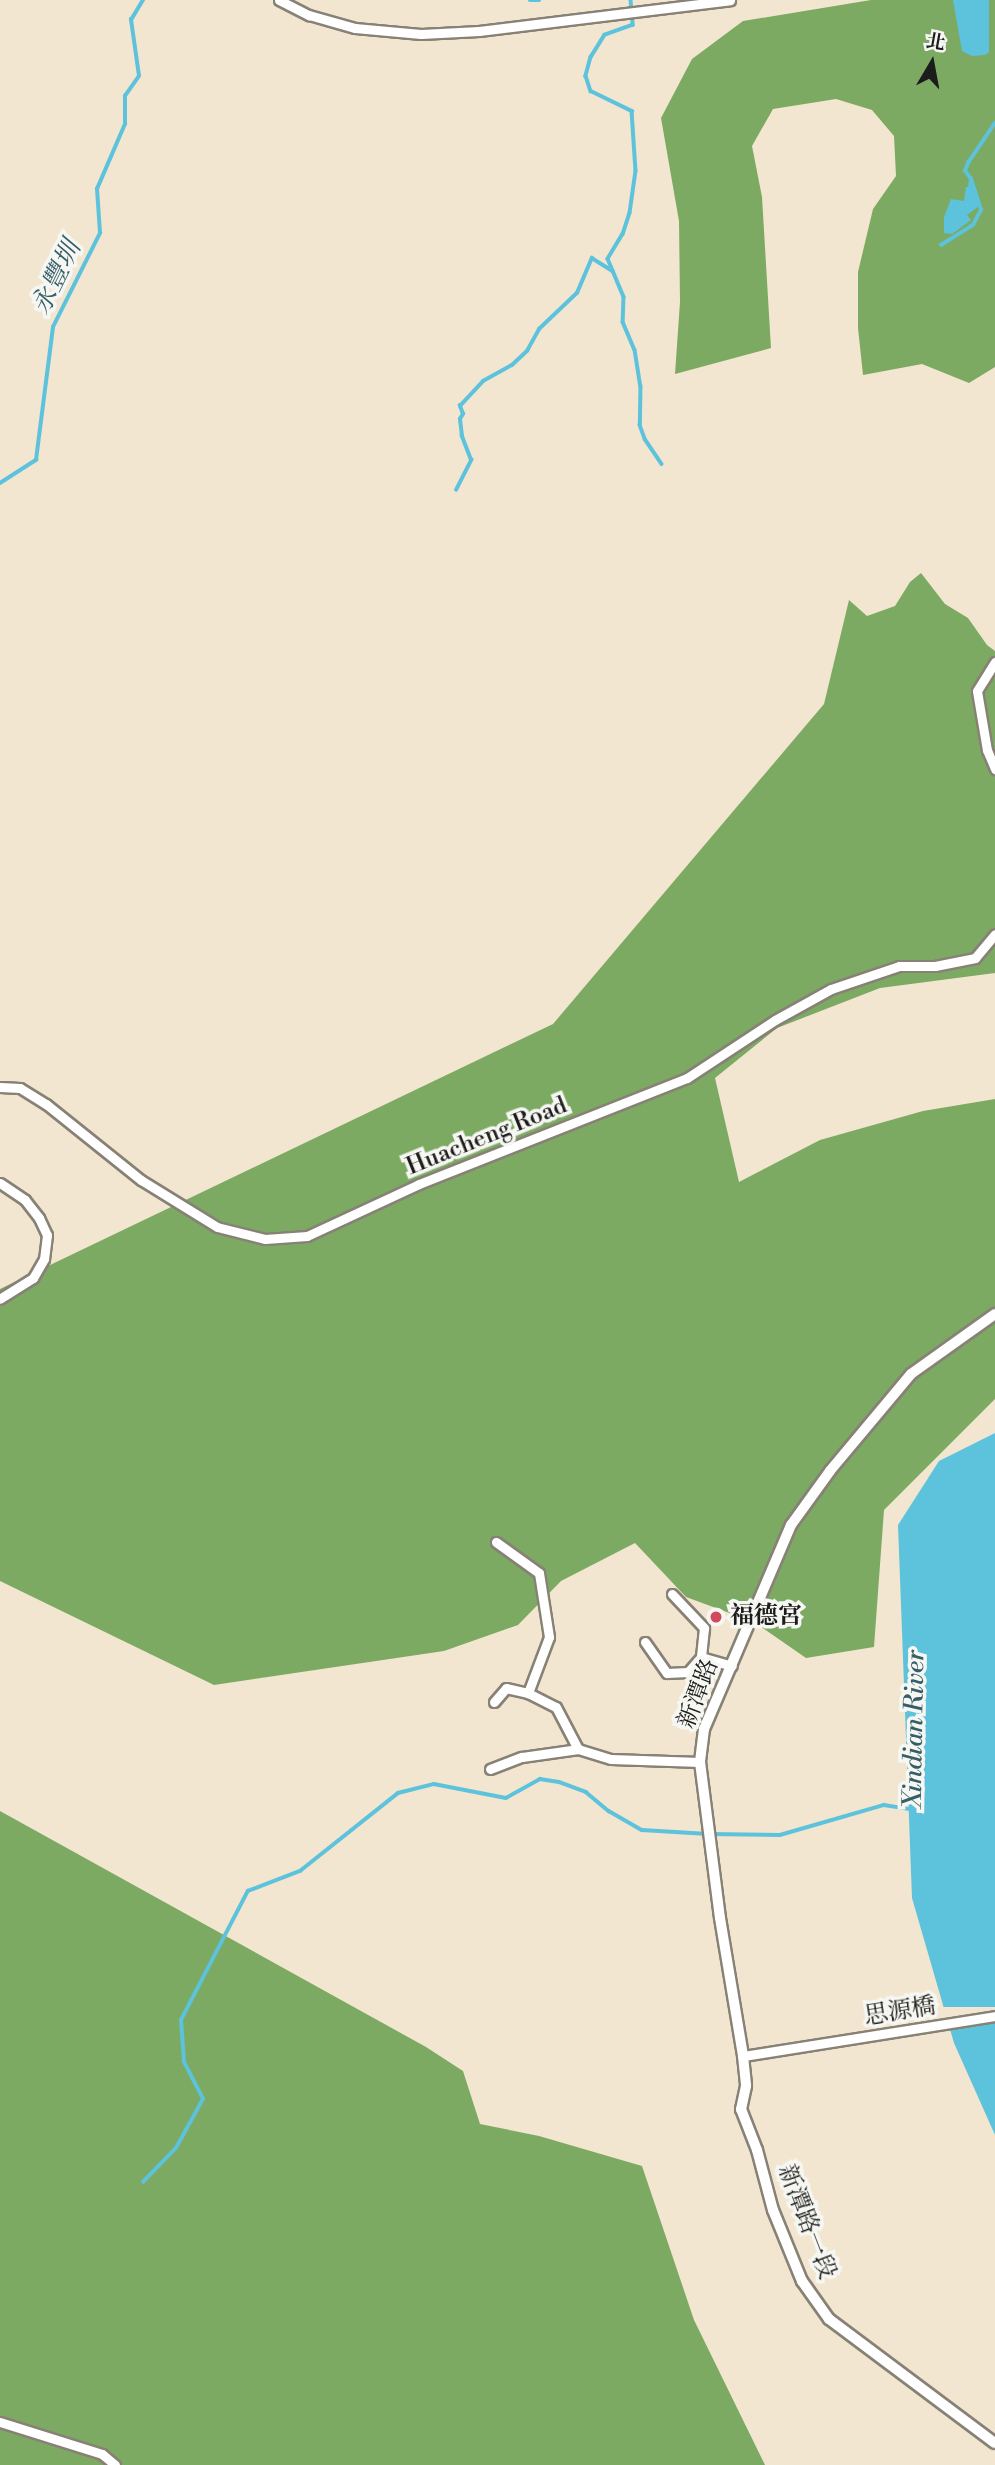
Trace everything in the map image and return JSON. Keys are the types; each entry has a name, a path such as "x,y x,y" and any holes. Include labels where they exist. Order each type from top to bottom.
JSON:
{"street":[{"path":"279,0 309,15 355,28 421,34 479,31 730,0"},
{"path":"995,662 977,691 987,750 995,769"},
{"name":"Huacheng Road","path":"0,1087 20,1088 46,1104 141,1180 217,1227 265,1239 307,1236 419,1184 687,1078 775,1020 831,989 899,967 935,966 975,958 995,934"},
{"path":"0,1182 25,1200 39,1218 47,1235 44,1259 33,1278 0,1299"},
{"name":"新潭路","path":"743,2056 707,1826 700,1762 704,1730 791,1525 830,1471 911,1374 995,1314"},
{"path":"496,1542 539,1573 549,1637 528,1693"},
{"path":"645,1642 667,1673 688,1672 701,1657 704,1628 672,1594"},
{"path":"701,1657 732,1666"},
{"path":"494,1702 506,1688 528,1693 556,1707 578,1749"},
{"path":"490,1769 522,1757 578,1749 611,1759 700,1762"},
{"name":"思源橋","path":"743,2056 995,2016"},
{"name":"新潭路一段","path":"743,2056 746,2086 741,2109 757,2150 773,2210 811,2296 829,2319 995,2443"},
{"path":"0,2421 102,2454 115,2465"}],"green space":[{"path":"871,0 995,0 995,367 969,383 922,364 863,375 858,328 858,272 873,209 896,176 894,136 872,110 836,99 773,109 752,146 762,197 771,348 675,374 680,302 679,221 661,118 692,59 743,21"},
{"path":"921,573 945,604 968,618 987,645 995,651 995,973 880,988 777,1028 715,1078 739,1182 820,1140 923,1111 995,1099 995,1399 884,1510 874,1647 806,1658 754,1622 686,1597 635,1543 561,1581 518,1625 444,1651 214,1685 0,1581 0,1289 553,1024 824,704 849,600 867,616 895,606 910,582"},
{"path":"0,1811 426,2047 463,2071 480,2124 539,2136 642,2166 694,2320 765,2465 0,2465"}],"water":[{"path":"953,0 989,0 989,52 985,55 972,56 962,51"},
{"path":"966,187 975,188 979,206 967,215 971,220 952,234 944,233 944,217 951,199 964,201"},
{"name":"Xindian River","path":"995,1433 995,2135 954,2043 912,1898 898,1525 939,1461"}],"pier":[{"path":"942,2007 995,2007 995,2021 942,2021"}],"waterway":[{"name":"永豐圳","path":"0,483 36,460 53,327 100,233 97,189 125,124 125,96 139,76 131,20 143,0"},
{"name":"永豐圳","path":"530,0 539,0"},
{"path":"631,0 633,25 605,35 591,57 586,76 591,91 632,111 636,171 630,213 623,234 608,259 624,297 623,322 635,350 641,386 640,425 645,439 662,464"},
{"path":"970,187 971,179 965,171 968,163 995,123"},
{"path":"941,245 973,225 981,210 971,179"},
{"path":"456,490 471,460 462,436 460,419 463,414 460,406 483,381 512,365 527,351 539,329 577,293 592,258 613,271"},
{"name":"Xindian River","path":"143,2182 176,2148 203,2099 184,2062 181,2020 248,1891 300,1871 398,1793 434,1784 506,1798 540,1779 559,1782 586,1792 609,1811 642,1830 708,1834 780,1835 884,1805 910,1809"}],"place":[{"name":"福德宮","path":"716,1617"}]}
